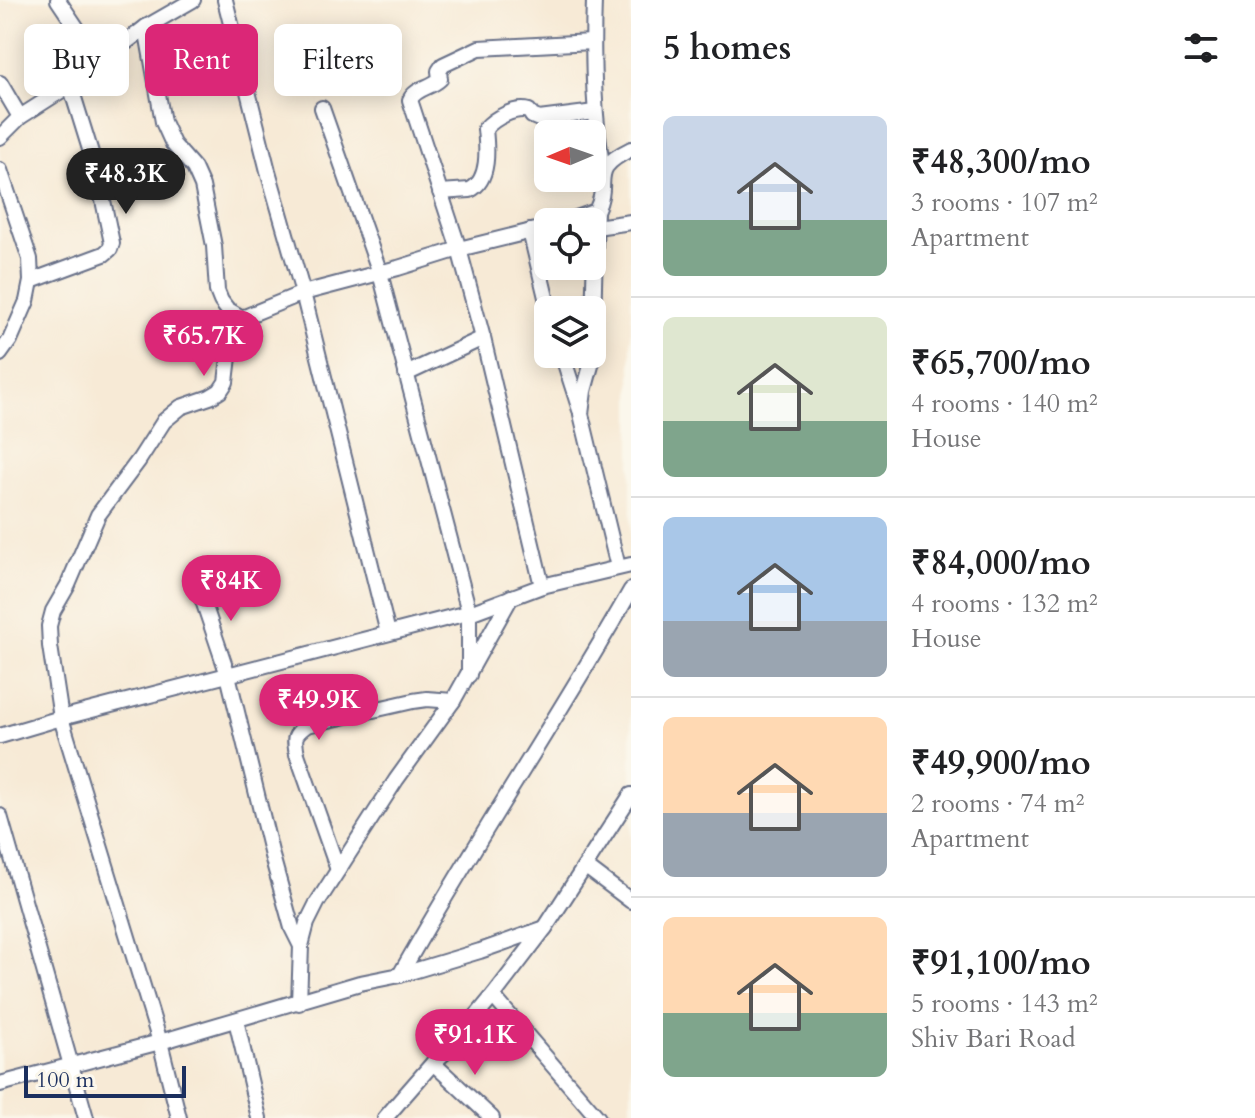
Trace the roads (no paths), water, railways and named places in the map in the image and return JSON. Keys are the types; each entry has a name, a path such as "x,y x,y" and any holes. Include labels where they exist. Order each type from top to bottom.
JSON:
{"street":[{"path":"58,0 74,24"},
{"path":"151,24 193,0"},
{"path":"225,0 268,171 303,293 388,633"},
{"path":"594,0 592,42 596,120"},
{"path":"542,586 459,249 410,105 412,95 440,79 439,71 443,65 479,48 592,42"},
{"path":"0,83 20,117"},
{"path":"0,137 20,117 53,96"},
{"path":"31,281 104,254 112,243 97,172 73,96"},
{"path":"158,96 163,122 173,144 194,168 202,186 214,246 217,291 227,309 242,318"},
{"path":"322,108 380,273 469,612 469,675"},
{"path":"440,192 475,189 479,184 487,159 485,129 491,123 519,109 525,109 539,119 595,112"},
{"path":"606,167 631,149"},
{"path":"0,170 30,259 31,281 27,301 10,340 0,354"},
{"path":"606,226 631,222"},
{"path":"179,1118 160,1042 61,718 50,646 49,626 53,611 68,585 98,515 164,421 181,407 220,391 226,382 232,332 242,318 303,293 534,230"},
{"path":"530,231 546,296"},
{"path":"581,414 592,362 594,280"},
{"path":"406,374 483,338"},
{"path":"0,736 469,612 542,586 625,566 566,368"},
{"path":"197,583 228,675 272,856 292,928 301,946"},
{"path":"400,975 444,895 631,590"},
{"path":"299,1003 301,946 317,903 396,780 453,701 511,597"},
{"path":"338,870 297,754 295,739 298,731 307,725 413,701 453,701"},
{"path":"394,1115 545,928 631,795"},
{"path":"0,816 86,1118"},
{"path":"586,867 631,901"},
{"path":"0,1084 160,1042 360,983 400,975 545,928"},
{"path":"493,996 598,1118"},
{"path":"236,1020 259,1118"},
{"path":"433,1063 492,1118"}]}
